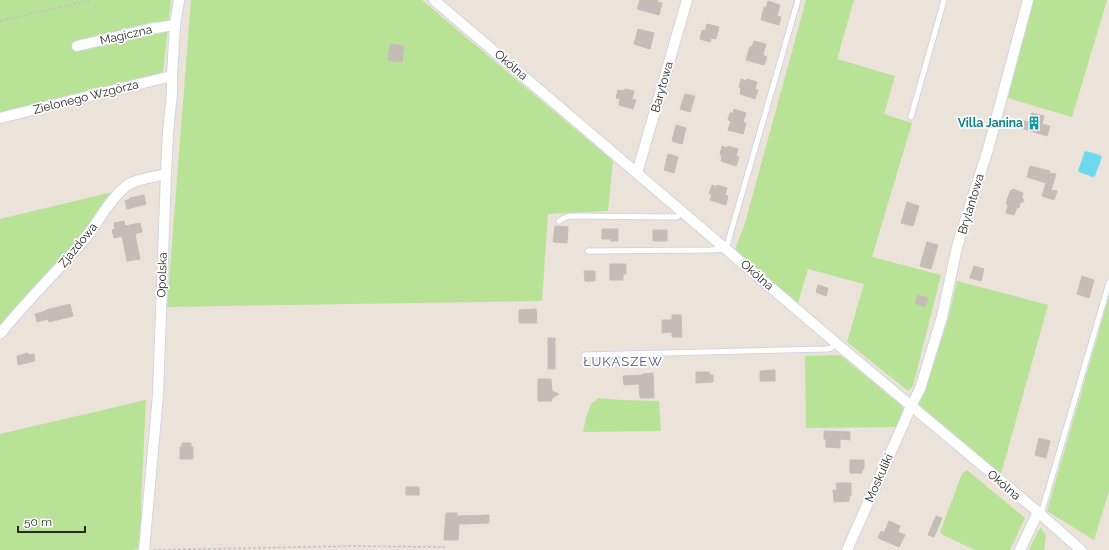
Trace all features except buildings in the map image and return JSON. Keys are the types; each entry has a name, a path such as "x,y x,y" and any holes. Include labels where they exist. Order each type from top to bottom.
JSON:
{"street":[{"name":"Opolska","path":"144,550 158,395 168,133 172,93 175,25 179,0"},
{"name":"Okólna","path":"434,0 1081,550"},
{"name":"Barytowa","path":"638,173 686,0"},
{"name":"Brylantowa","path":"911,406 920,389 942,317 957,248 988,149 1028,0"},
{"name":"Magiczna","path":"77,46 149,29 175,25"},
{"name":"Zielonego Wzgórza","path":"0,118 172,76"},
{"name":"Zjazdowa","path":"0,334 16,314 66,262 87,237 110,202 126,186 166,174"},
{"name":"Moskuliki","path":"847,550 911,406"},
{"path":"1020,550 1039,514"}],"lane":[{"path":"588,251 726,249 798,0"},
{"path":"911,117 944,0"},
{"path":"559,221 570,216 676,216 684,213"},
{"path":"1039,514 1109,283"},
{"path":"584,355 827,349 831,348 836,343"}],"path":[{"path":"0,21 91,0"},
{"path":"144,550 356,546 445,547"}],"green space":[{"path":"0,0 171,0 163,72 0,114"},
{"path":"191,0 422,0 613,161 608,211 548,214 542,301 167,307"},
{"path":"806,0 854,0 837,59 895,76 884,114 912,123 872,257 941,275 913,386 908,391 847,342 864,284 808,269 798,303 741,257 735,250 745,223"},
{"path":"1033,0 1107,0 1072,117 1007,97"},
{"path":"112,192 68,253 0,326 0,219"},
{"path":"957,281 1048,305 1001,474 918,405 949,316"},
{"path":"1109,297 1109,491 1094,540 1047,511"},
{"path":"840,355 903,407 904,412 897,427 806,428 805,356"},
{"path":"599,398 659,401 661,431 583,432 591,404"},
{"path":"146,400 141,503 141,548 133,550 0,550 0,434"},
{"path":"967,470 1025,518 1010,550 975,550 943,535 940,532 962,474"},
{"path":"1041,528 1046,536 1044,550 1029,550 1038,531"}],"water":[{"path":"1085,151 1100,155 1102,157 1095,176 1093,177 1078,171"}],"place":[{"name":"Villa Janina","path":"1034,123"}],"district":[{"name":"ŁUKASZEW","path":"623,361"}]}
